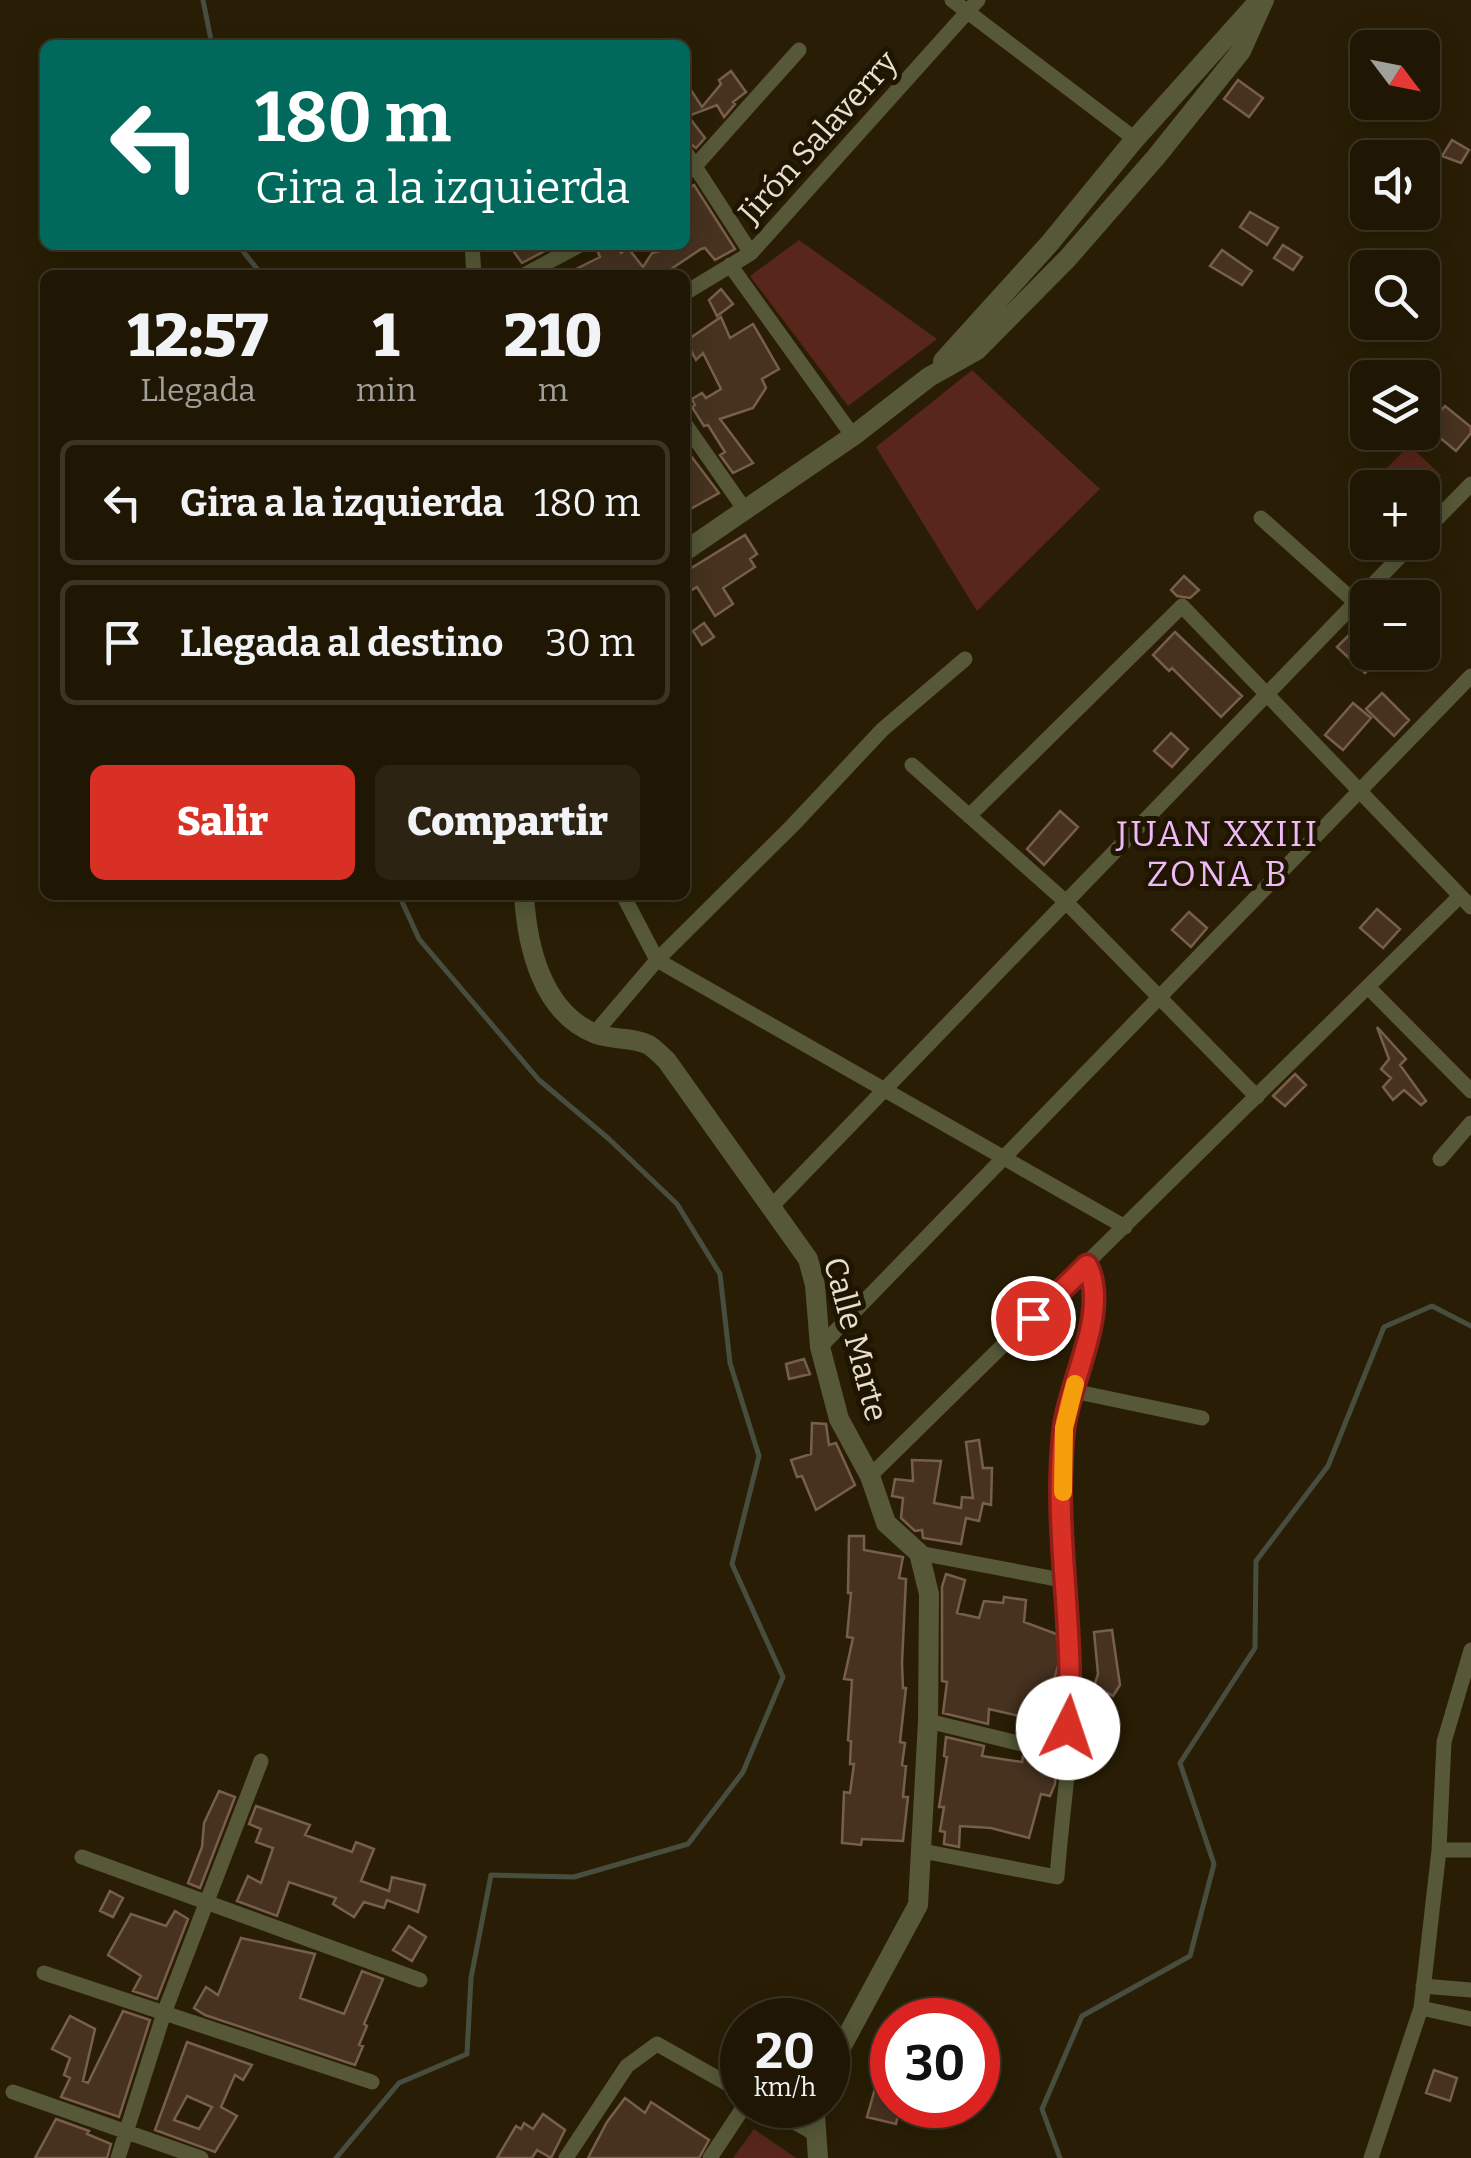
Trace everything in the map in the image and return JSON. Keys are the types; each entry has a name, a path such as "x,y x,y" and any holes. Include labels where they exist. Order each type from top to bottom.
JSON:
{"street":[{"path":"952,0 972,6 1135,139"},
{"path":"929,377 1049,244 1135,139 1262,0"},
{"path":"690,548 854,436 929,377 976,350 1080,245 1156,158 1242,52 1262,0"},
{"name":"Jirón Salaverry","path":"690,290 751,253 972,6"},
{"path":"751,253 691,170 799,50"},
{"path":"533,270 571,250"},
{"path":"730,265 854,436"},
{"path":"690,431 745,510"},
{"path":"1440,516 1471,484"},
{"path":"1262,518 1350,598"},
{"path":"1378,580 1397,560"},
{"path":"870,1476 1368,987 1466,902 1182,606 969,816"},
{"path":"771,1208 1350,609"},
{"path":"525,900 534,963 552,998 594,1034 657,960 793,826 882,730 965,659"},
{"path":"820,1347 1471,676"},
{"path":"912,765 1066,902 1257,1096"},
{"path":"627,900 657,960 1125,1227"},
{"path":"1368,987 1471,1091"},
{"name":"Calle Marte","path":"594,1034 649,1045 667,1061 808,1259 815,1285 820,1347 839,1419 870,1476 886,1523 918,1554"},
{"path":"1440,1159 1471,1123"},
{"path":"922,1852 1058,1876 1072,1675 1062,1503 1064,1428 1095,1306 1095,1281 1087,1265"},
{"path":"1074,1391 1202,1418"},
{"path":"850,2030 918,1906 928,1721 929,1594 918,1554 1067,1581"},
{"path":"1372,2158 1420,2008 1439,1850 1444,1742 1471,1650"},
{"path":"928,1721 1066,1755"},
{"path":"118,2158 164,2013 260,1762"},
{"path":"1439,1850 1471,1850"},
{"path":"82,1857 420,1980"},
{"path":"44,1973 372,2082"},
{"path":"1423,1986 1471,1990"},
{"path":"1420,2008 1471,2019"},
{"path":"566,2158 628,2066 657,2044 720,2080"},
{"path":"13,2092 201,2158"},
{"path":"710,2158 730,2128"},
{"path":"804,2128 816,2135"},
{"path":"815,2128 818,2158"}],"shaded area":[{"path":"799,240 937,339 848,406 750,276"},
{"path":"972,370 1100,489 977,611 876,447"},
{"path":"1404,450 1414,450 1436,470 1385,470"},
{"path":"754,2129 796,2158 733,2158"}],"building":[{"path":"731,71 746,92 733,102 724,117 717,105 690,115 690,89 702,107 721,84 719,80"},
{"path":"1238,80 1263,98 1249,117 1224,99"},
{"path":"690,119 705,138 696,148 690,144"},
{"path":"1452,140 1469,150 1461,163 1442,156"},
{"path":"694,185 735,249 715,260 705,248 701,249 670,270 574,270 600,257 597,250 630,250 643,267 652,253 690,250 690,188"},
{"path":"1250,212 1278,228 1267,245 1240,227"},
{"path":"1283,245 1302,257 1293,270 1274,258"},
{"path":"513,250 547,250 522,263"},
{"path":"1222,250 1252,271 1242,285 1210,266"},
{"path":"721,289 733,304 717,316 709,300"},
{"path":"721,317 730,338 753,324 779,369 762,379 766,388 753,408 720,419 753,463 733,473 720,455 725,452 692,407 692,399 702,393 706,398 721,389 703,353 696,360 690,338"},
{"path":"1445,406 1471,427 1471,433 1456,451 1440,438 1440,412"},
{"path":"690,455 719,493 690,509"},
{"path":"745,535 757,554 750,559 755,567 723,588 733,604 715,616 697,587 690,591 690,569"},
{"path":"1184,576 1199,590 1190,598 1177,596 1171,590"},
{"path":"704,623 714,637 702,645 693,631"},
{"path":"1175,632 1242,696 1221,717 1172,668 1169,671 1153,655"},
{"path":"1350,634 1350,659 1337,647"},
{"path":"1382,693 1409,720 1394,736 1366,709"},
{"path":"1353,703 1371,718 1343,750 1325,735"},
{"path":"1171,733 1188,749 1172,767 1154,751"},
{"path":"1060,811 1078,827 1044,865 1027,849"},
{"path":"1377,909 1400,929 1383,948 1360,928"},
{"path":"1189,912 1207,928 1191,947 1172,930"},
{"path":"1377,1027 1406,1059 1400,1065 1426,1101 1421,1105 1404,1090 1393,1100 1383,1087 1391,1078 1381,1069 1389,1059"},
{"path":"1295,1074 1306,1085 1285,1106 1273,1096"},
{"path":"804,1359 810,1374 789,1379 786,1364"},
{"path":"812,1423 826,1424 829,1445 836,1443 855,1485 816,1510 791,1460 811,1454"},
{"path":"979,1440 983,1468 992,1468 991,1505 983,1503 979,1521 966,1518 961,1544 923,1538 922,1530 915,1531 901,1518 903,1498 892,1496 895,1479 913,1481 912,1460 941,1461 934,1503 961,1508 962,1497 973,1498 966,1442"},
{"path":"849,1536 864,1536 864,1550 903,1557 899,1578 906,1579 902,1663 906,1688 900,1742 905,1743 903,1797 908,1797 903,1841 862,1839 861,1845 842,1843 844,1792 850,1793 854,1764 850,1764 848,1740 852,1680 844,1679 853,1638 847,1637 851,1593"},
{"path":"946,1574 965,1580 957,1613 979,1618 984,1601 1003,1603 1004,1597 1026,1600 1024,1622 1059,1635 1060,1659 1049,1697 1054,1698 1049,1723 989,1709 988,1724 943,1713 947,1682 942,1681 942,1587"},
{"path":"1112,1630 1120,1685 1113,1696 1108,1693 1097,1725 1083,1720 1098,1674 1094,1632"},
{"path":"946,1737 984,1746 982,1756 1022,1762 1023,1756 1057,1764 1055,1784 1050,1796 1041,1794 1029,1838 991,1828 960,1826 959,1847 944,1844 945,1832 940,1831 944,1807 939,1807"},
{"path":"219,1791 235,1797 200,1888 188,1883 202,1847 204,1823"},
{"path":"256,1806 310,1825 305,1835 352,1852 356,1842 374,1849 361,1881 389,1891 392,1877 425,1885 418,1912 387,1900 384,1908 364,1902 354,1917 333,1904 336,1898 289,1882 277,1916 237,1901 248,1876 261,1883 273,1848 256,1842 261,1829 249,1824"},
{"path":"110,1891 123,1898 113,1917 100,1911"},
{"path":"175,1911 188,1919 157,1999 133,1991 141,1976 108,1955 131,1914 166,1926"},
{"path":"409,1926 426,1937 412,1961 393,1950"},
{"path":"241,1938 315,1954 300,1998 344,2014 362,1971 383,1979 364,2024 367,2026 359,2045 363,2046 355,2065 194,2008 206,1987 218,1995"},
{"path":"123,2011 150,2020 119,2117 61,2097 70,2078 64,2075 70,2058 52,2049 70,2016 95,2029 83,2081 88,2083"},
{"path":"187,2042 252,2065 243,2080 235,2075 221,2107 237,2116 215,2152 155,2130","holes":["187,2096 212,2107 199,2129 174,2120"]},
{"path":"1434,2070 1457,2078 1450,2101 1426,2093"},
{"path":"625,2098 645,2113 651,2102 709,2140 699,2158 588,2158"},
{"path":"543,2114 565,2130 551,2158 537,2150 532,2158 497,2158 516,2126 521,2129 524,2123 533,2129"},
{"path":"56,2119 111,2144 107,2158 35,2158"}],"waterway":[{"path":"203,0 211,40"},
{"path":"242,250 258,270"},
{"path":"336,2158 399,2083 467,2054 471,1978 491,1875 574,1877 688,1844 743,1772 783,1677 732,1564 759,1456 730,1363 720,1274 677,1204 539,1080 419,939 401,900"},
{"path":"1060,2158 1042,2109 1082,2016 1190,1956 1214,1864 1180,1763 1255,1648 1256,1561 1328,1466 1384,1327 1432,1306 1471,1326"}],"slow traffic":[{"path":"1063,1492 1064,1428 1075,1384"}],"district":[{"name":"JUAN XXIII ZONA B","path":"1218,854"}],"route":[{"path":"1033,1318 1087,1265 1095,1281 1095,1306 1064,1428 1062,1503 1072,1675 1068,1728"}]}
